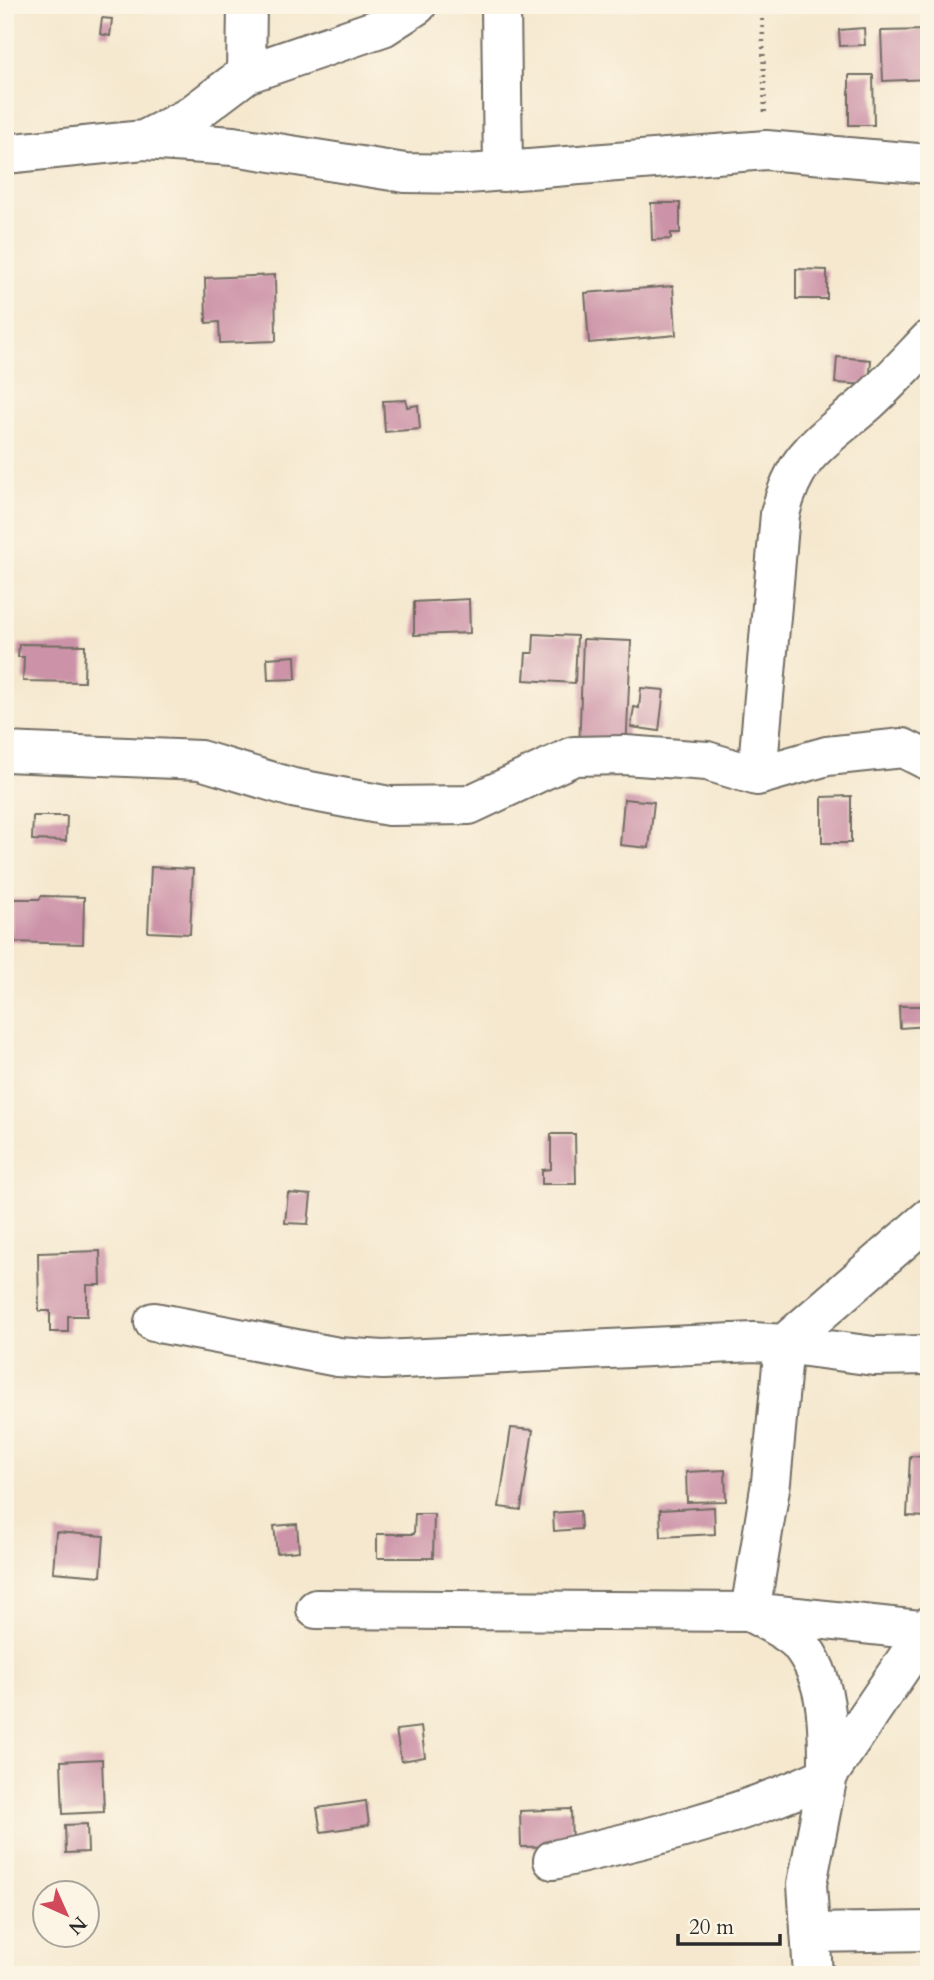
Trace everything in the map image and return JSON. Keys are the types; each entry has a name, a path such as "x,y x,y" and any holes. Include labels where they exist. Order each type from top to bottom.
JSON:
{"street":[{"path":"246,74 247,5"},
{"path":"144,140 206,105 246,74 383,27 417,5"},
{"path":"501,5 503,172"},
{"path":"5,154 144,140 233,146 405,173 503,172 766,150 929,164"},
{"path":"757,776 780,514 787,486 802,460 820,439 868,402 929,340"},
{"path":"5,752 200,760 293,788 388,806 469,805 575,756 625,755 707,761 757,776 827,756 903,748 929,761"},
{"path":"750,1612 771,1482 784,1344 929,1218"},
{"path":"154,1322 338,1357 383,1360 754,1342 874,1356 929,1354"},
{"path":"316,1609 750,1612 928,1630 828,1776 782,1798 618,1845 552,1860"},
{"path":"750,1612 799,1642 813,1663 827,1711 828,1776 807,1884 813,1975"},
{"path":"810,1933 929,1931"}],"path":[{"path":"762,5 766,150"}],"building":[{"path":"102,18 112,19 110,36 100,34"},
{"path":"864,28 865,45 840,46 839,30"},
{"path":"929,30 929,79 883,81 881,31"},
{"path":"849,75 873,75 874,125 849,125"},
{"path":"651,203 680,203 680,233 671,233 671,239 652,240"},
{"path":"796,269 827,270 827,299 796,299"},
{"path":"275,275 276,341 220,343 219,322 206,323 205,278"},
{"path":"673,286 676,335 589,343 585,293"},
{"path":"837,357 871,360 869,385 835,383"},
{"path":"406,400 407,407 418,405 420,429 385,432 383,401"},
{"path":"469,599 470,633 414,635 414,602"},
{"path":"534,634 577,636 575,683 524,680 526,653 533,653"},
{"path":"583,639 631,641 626,752 579,751"},
{"path":"19,644 85,645 84,682 23,681 24,657 18,657"},
{"path":"295,656 296,679 268,680 267,658"},
{"path":"641,688 664,690 659,731 631,727 634,707 639,708"},
{"path":"851,796 851,843 822,843 822,797"},
{"path":"624,799 654,802 649,848 620,845"},
{"path":"33,816 67,816 66,841 32,840"},
{"path":"151,867 193,869 190,934 148,932"},
{"path":"41,896 84,897 83,944 10,942 12,899 40,899"},
{"path":"899,1006 928,1006 928,1026 900,1028"},
{"path":"551,1134 575,1134 576,1184 542,1184 542,1170 551,1169"},
{"path":"288,1193 311,1195 308,1224 285,1223"},
{"path":"100,1251 101,1285 87,1285 87,1316 68,1316 68,1332 50,1332 50,1311 39,1311 38,1253"},
{"path":"511,1428 533,1430 521,1510 499,1507"},
{"path":"910,1456 929,1457 929,1517 907,1516"},
{"path":"725,1470 726,1501 687,1502 686,1472"},
{"path":"714,1507 715,1534 661,1537 660,1510"},
{"path":"580,1511 581,1529 554,1531 553,1513"},
{"path":"415,1514 434,1514 433,1558 377,1558 377,1534 414,1534"},
{"path":"297,1524 299,1551 277,1553 274,1526"},
{"path":"56,1532 104,1536 101,1576 53,1572"},
{"path":"421,1727 425,1757 401,1761 396,1730"},
{"path":"102,1759 104,1812 63,1814 61,1761"},
{"path":"366,1801 369,1825 321,1832 317,1808"},
{"path":"571,1809 572,1846 521,1847 520,1811"},
{"path":"87,1824 88,1852 66,1853 65,1825"}]}
